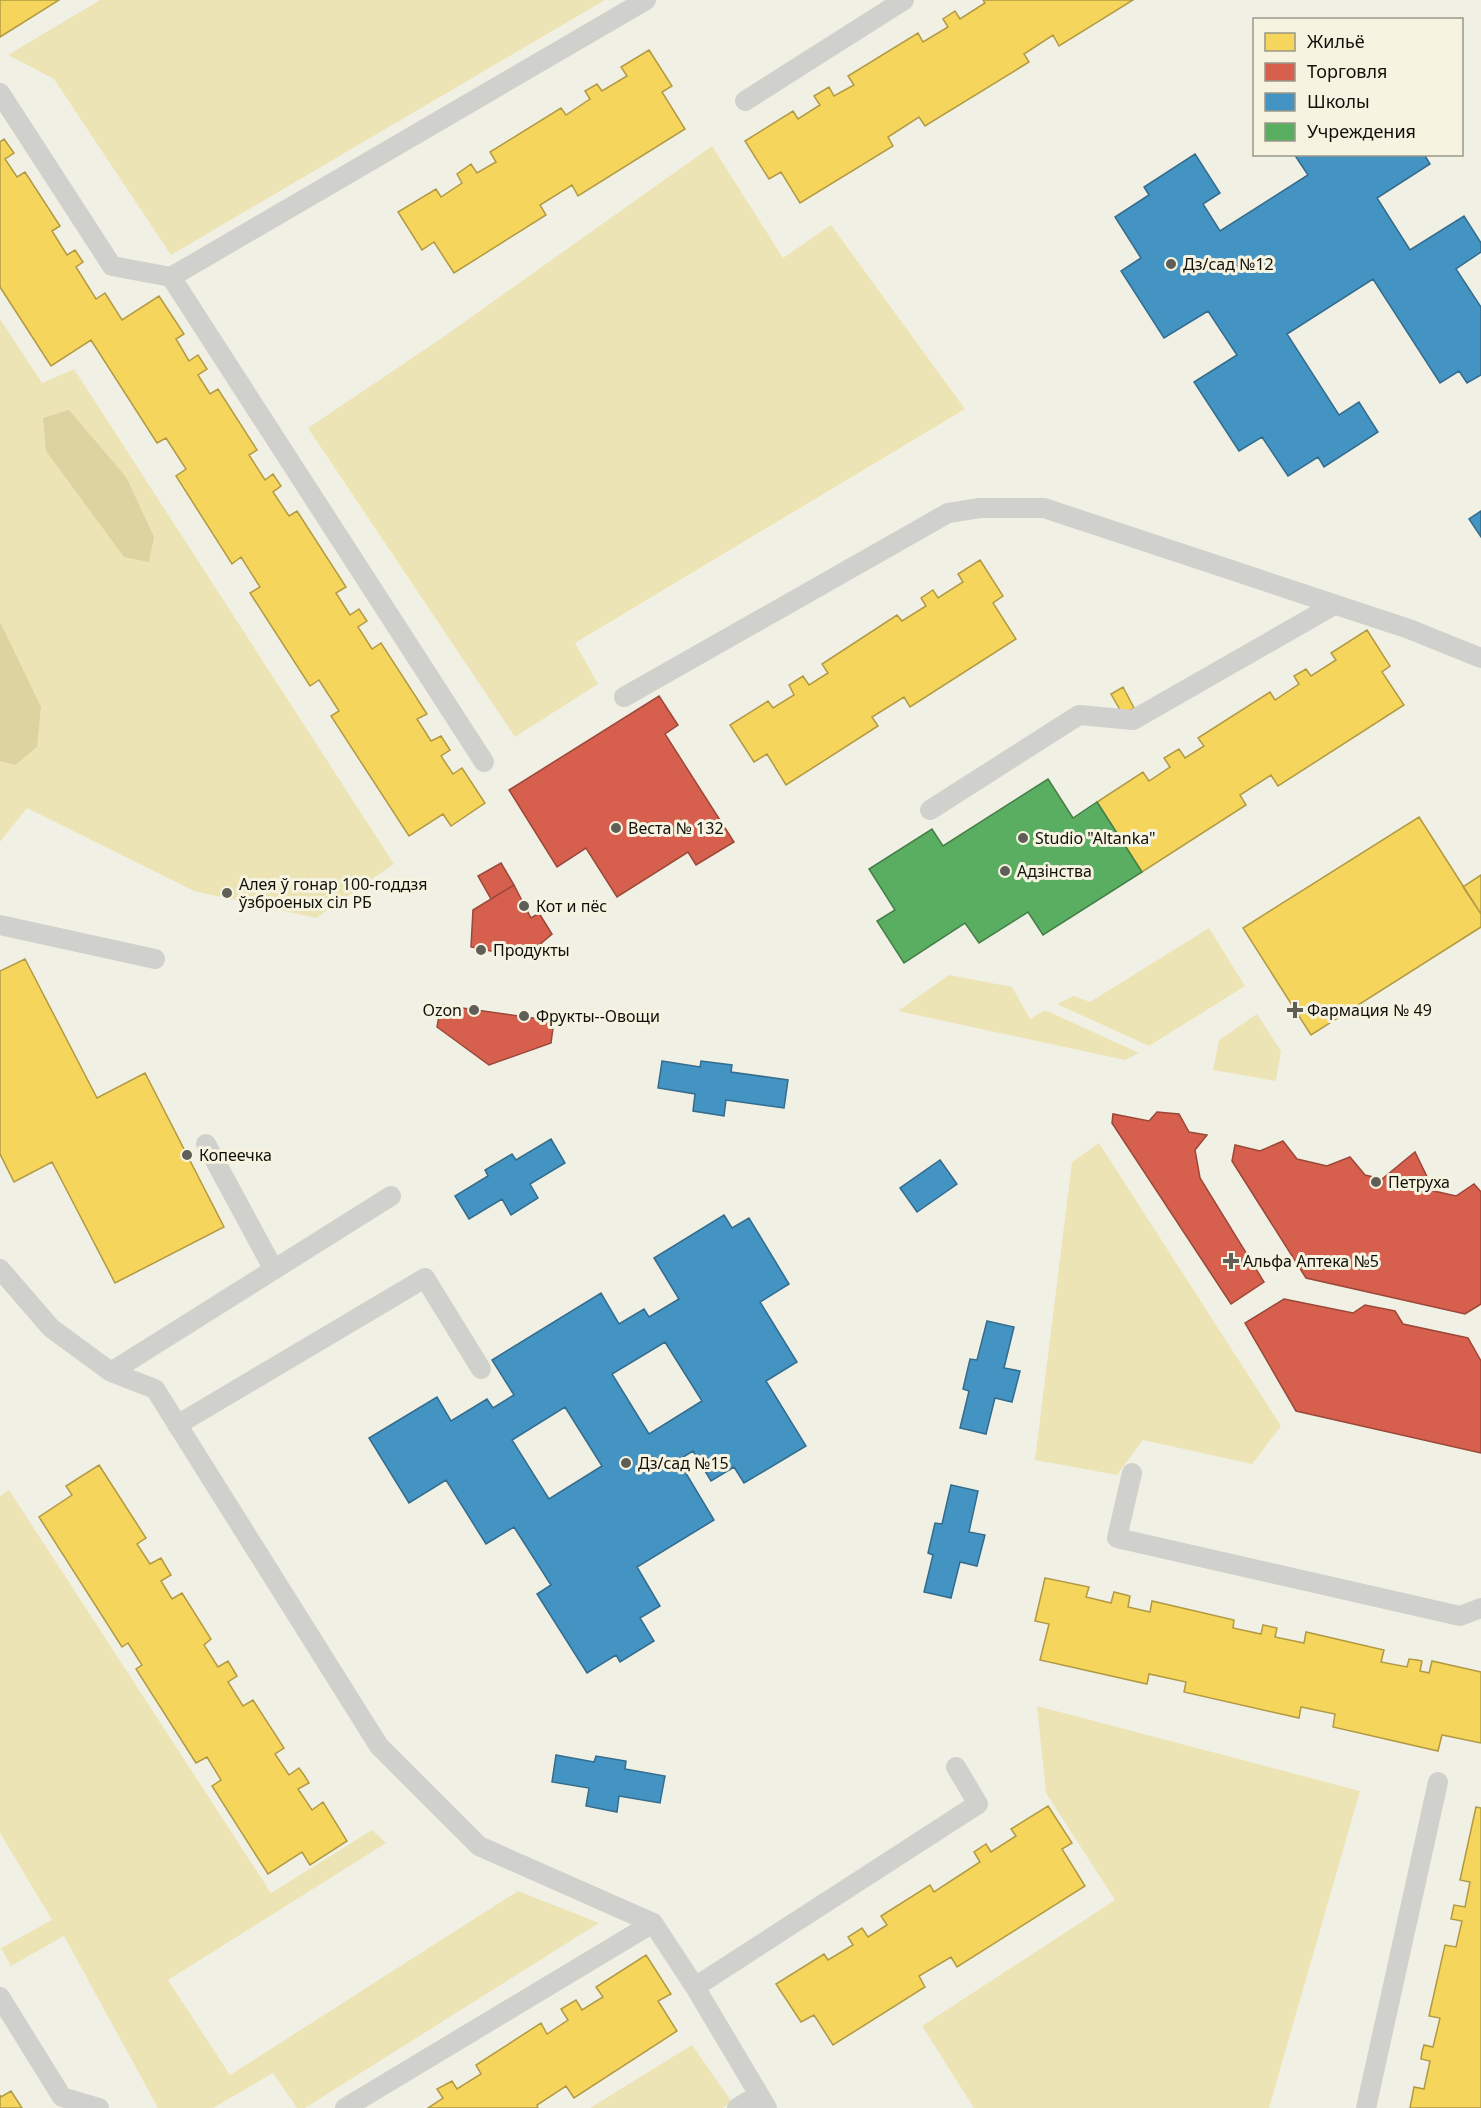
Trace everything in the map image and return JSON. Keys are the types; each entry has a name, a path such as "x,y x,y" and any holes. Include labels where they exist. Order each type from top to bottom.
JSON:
{"lane":[{"path":"0,93 112,266 171,277 646,0"},
{"path":"745,101 904,0"},
{"path":"171,277 484,762"},
{"path":"624,697 948,513 980,508 1044,508 1409,629 1481,658"},
{"path":"930,810 1079,715 1133,720 1334,605"},
{"path":"0,925 155,959"},
{"path":"206,1144 274,1270"},
{"path":"111,1372 391,1196"},
{"path":"0,1269 51,1328 111,1372 155,1389 379,1746 479,1846 653,1923 695,1987 762,2101 737,2108"},
{"path":"177,1425 425,1278 481,1369"},
{"path":"1132,1473 1117,1538 1460,1616 1481,1608"},
{"path":"695,1987 978,1804 956,1767"},
{"path":"1366,2108 1438,1782"},
{"path":"345,2108 653,1923"},
{"path":"0,1997 62,2097 99,2108"}],"shaded area":[{"path":"100,0 605,0 171,255 54,79 8,55"},
{"path":"712,146 783,258 831,225 965,409 575,643 598,684 515,737 308,428 439,340"},
{"path":"0,319 42,383 74,369 394,864 316,918 194,891 27,808 0,842"},
{"path":"69,410 126,477 154,537 149,562 124,557 46,451 43,418"},
{"path":"0,622 41,707 37,747 15,765 0,761"},
{"path":"1209,928 1245,986 1149,1046 1057,1004 1074,996 1090,1002"},
{"path":"949,975 1012,987 1030,1019 1045,1010 1139,1053 1125,1060 898,1011"},
{"path":"1257,1014 1281,1051 1276,1081 1213,1070 1219,1040"},
{"path":"1099,1143 1281,1426 1252,1464 1143,1440 1117,1475 1035,1460 1072,1162"},
{"path":"9,1490 271,1893 372,1830 386,1843 168,1980 230,2075 518,1891 599,1923 305,2108 297,2108 273,2073 213,2108 158,2108 64,1936 11,1966 1,1948 52,1920 0,1833 0,1496"},
{"path":"1037,1706 1360,1791 1269,2108 974,2108 922,2026 1115,1900 1046,1793"},
{"path":"692,2045 732,2102 723,2108 590,2108"}],"building: Жильё":[{"path":"0,0 59,0 0,37"},
{"path":"983,0 1133,0 1059,46 1053,35 1024,54 1029,62 925,126 919,117 888,137 893,146 800,203 781,172 769,179 745,141 793,111 798,119 820,105 814,96 829,87 834,96 854,85 848,76 918,33 923,42 948,27 943,19 955,11 960,19 985,3"},
{"path":"649,50 672,86 662,92 685,129 578,196 572,185 540,205 546,215 454,273 434,242 422,250 398,212 436,189 441,197 462,183 457,174 471,164 477,173 496,162 490,152 561,108 566,115 590,99 585,91 597,84 602,91 627,76 621,67"},
{"path":"4,139 14,153 5,159 17,177 25,172 60,226 52,231 67,255 75,250 83,262 76,267 96,299 105,293 122,320 159,296 184,334 176,339 189,361 198,355 207,369 198,375 210,394 218,389 257,450 249,455 265,480 273,474 281,486 273,492 289,516 297,511 346,587 336,593 350,615 359,609 367,621 358,627 372,649 381,643 427,714 417,719 431,741 441,736 450,750 441,756 453,774 462,768 485,803 451,826 443,814 409,836 331,716 339,711 319,680 310,686 250,593 260,587 241,557 232,564 176,476 186,469 166,438 157,443 91,340 51,366 0,287 0,142"},
{"path":"980,560 1003,596 993,603 1016,639 910,707 904,697 872,717 878,726 786,785 767,754 754,762 730,725 768,701 773,708 794,695 789,685 803,676 809,685 828,673 822,664 897,615 902,621 926,606 921,598 933,590 938,598 963,582 958,574"},
{"path":"1367,630 1390,666 1382,672 1404,705 1278,786 1271,775 1240,795 1246,805 1142,872 1097,802 1143,772 1149,781 1170,767 1164,758 1179,749 1185,758 1204,746 1198,738 1270,692 1275,700 1299,684 1294,676 1306,669 1311,676 1336,660 1331,653"},
{"path":"1123,687 1134,708 1123,715 1111,694"},
{"path":"1419,817 1481,914 1481,927 1311,1035 1243,928"},
{"path":"1481,875 1481,914 1463,887"},
{"path":"25,959 97,1098 145,1073 224,1227 115,1283 52,1162 14,1182 0,1154 0,971"},
{"path":"99,1465 146,1538 137,1544 150,1564 161,1558 171,1575 161,1581 172,1599 182,1593 211,1639 204,1645 218,1667 228,1661 237,1676 228,1682 243,1706 253,1700 284,1748 275,1754 289,1775 299,1768 309,1783 298,1789 312,1810 323,1802 347,1841 310,1865 302,1852 268,1874 212,1786 221,1780 207,1757 196,1763 136,1669 142,1665 128,1643 122,1647 39,1517 72,1495 66,1486"},
{"path":"1045,1578 1089,1587 1086,1597 1111,1603 1114,1592 1130,1596 1128,1607 1150,1612 1152,1601 1234,1620 1233,1628 1261,1634 1263,1625 1277,1628 1275,1637 1304,1643 1306,1632 1384,1650 1381,1662 1407,1667 1409,1659 1422,1661 1420,1671 1429,1673 1432,1661 1481,1672 1481,1743 1442,1735 1438,1751 1333,1727 1335,1714 1301,1707 1299,1718 1184,1692 1186,1682 1149,1674 1147,1684 1040,1660 1049,1624 1035,1621"},
{"path":"1048,1806 1072,1843 1062,1849 1085,1886 957,1967 951,1957 919,1976 925,1987 833,2045 814,2015 801,2022 776,1984 824,1954 828,1960 853,1945 848,1937 862,1928 868,1937 887,1925 881,1916 930,1885 934,1892 980,1862 974,1852 986,1844 991,1852 1016,1836 1011,1829"},
{"path":"1476,1807 1481,1808 1481,2108 1410,2108 1414,2087 1424,2089 1430,2061 1421,2059 1422,2052 1424,2045 1433,2047 1440,2018 1429,2016 1445,1945 1456,1947 1462,1921 1451,1919 1454,1905 1465,1907 1470,1882 1460,1880"},
{"path":"646,1955 671,1994 658,2001 677,2031 574,2098 566,2086 537,2105 538,2108 428,2108 443,2098 437,2089 452,2081 457,2089 481,2074 476,2065 541,2023 547,2034 568,2020 561,2009 576,2000 582,2010 603,1997 596,1987"},
{"path":"11,2091 22,2108 0,2108 0,2095 1,2097"}],"building: Торговля":[{"path":"659,696 678,725 665,734 734,842 696,865 688,852 617,897 586,848 557,867 509,790"},
{"path":"501,863 514,885 491,899 478,876"},
{"path":"514,885 531,918 539,913 552,934 524,958 471,947 473,910"},
{"path":"441,1005 554,1021 551,1043 489,1065 437,1027"},
{"path":"1157,1112 1179,1114 1189,1132 1207,1135 1195,1150 1200,1178 1264,1282 1231,1304 1112,1123 1113,1114 1149,1121"},
{"path":"1283,1141 1297,1159 1327,1166 1350,1157 1365,1175 1382,1179 1415,1152 1434,1191 1456,1196 1474,1184 1481,1192 1481,1304 1465,1314 1306,1278 1232,1161 1235,1145 1260,1151"},
{"path":"1284,1299 1353,1313 1365,1305 1395,1311 1403,1324 1468,1338 1481,1361 1481,1453 1296,1411 1245,1323"}],"building: Школы":[{"path":"1195,154 1220,193 1203,204 1220,231 1308,175 1295,156 1425,156 1430,164 1377,198 1410,250 1464,216 1481,243 1481,252 1456,269 1481,307 1481,375 1467,383 1459,371 1440,383 1373,279 1287,334 1339,415 1359,402 1378,432 1324,467 1318,457 1288,476 1262,437 1239,451 1194,382 1237,355 1208,311 1164,338 1121,271 1141,258 1115,217 1149,195 1144,187"},
{"path":"1481,511 1481,537 1469,519"},
{"path":"662,1061 700,1067 701,1061 732,1065 731,1072 788,1080 784,1108 726,1100 724,1116 693,1111 695,1094 658,1088"},
{"path":"551,1139 565,1163 530,1184 538,1198 511,1215 502,1199 469,1219 455,1196 488,1176 485,1170 512,1154 516,1160"},
{"path":"940,1160 957,1184 917,1212 900,1188"},
{"path":"724,1215 732,1228 749,1218 789,1284 760,1302 797,1362 766,1381 806,1446 744,1483 734,1467 711,1481 693,1451 678,1460 714,1520 637,1567 660,1606 640,1618 654,1641 620,1662 616,1655 587,1673 537,1594 551,1585 514,1527 486,1544 446,1480 409,1503 369,1438 437,1397 451,1421 487,1399 493,1408 514,1395 492,1360 601,1293 619,1324 644,1309 649,1317 679,1299 654,1258","holes":["665,1342 702,1401 649,1434 612,1374","565,1407 602,1466 549,1499 512,1440"]},
{"path":"987,1321 1014,1327 1004,1368 1020,1371 1012,1402 995,1398 986,1434 960,1428 969,1391 963,1389 970,1359 977,1360"},
{"path":"951,1485 978,1491 969,1532 985,1535 977,1566 960,1562 951,1598 924,1592 933,1555 928,1553 935,1523 942,1524"},
{"path":"556,1755 594,1762 596,1756 626,1761 625,1769 665,1776 660,1803 619,1796 617,1812 586,1806 589,1788 552,1782"}],"building: Учреждения":[{"name":"Адзінства","path":"1048,779 1073,818 1097,802 1142,872 1043,935 1028,912 979,943 965,923 904,963 877,921 895,910 869,869 932,829 943,846"}],"place":[{"name":"Дз/сад №12","path":"1171,264"},
{"name":"Веста № 132","path":"616,828"},
{"name":"Studio \"Altanka\"","path":"1023,838"},
{"name":"Адзінства","path":"1005,871"},
{"name":"Алея ў гонар 100-годдзя ўзброеных сіл РБ","path":"227,893"},
{"name":"Кот и пёс","path":"524,906"},
{"name":"Продукты","path":"481,950"},
{"name":"Ozon","path":"474,1010"},
{"name":"Фармация № 49","path":"1295,1010"},
{"name":"Фрукты--Овощи","path":"524,1016"},
{"name":"Копеечка","path":"187,1155"},
{"name":"Петруха","path":"1376,1182"},
{"name":"Альфа Аптека №5","path":"1231,1261"},
{"name":"Дз/сад №15","path":"626,1463"}]}
